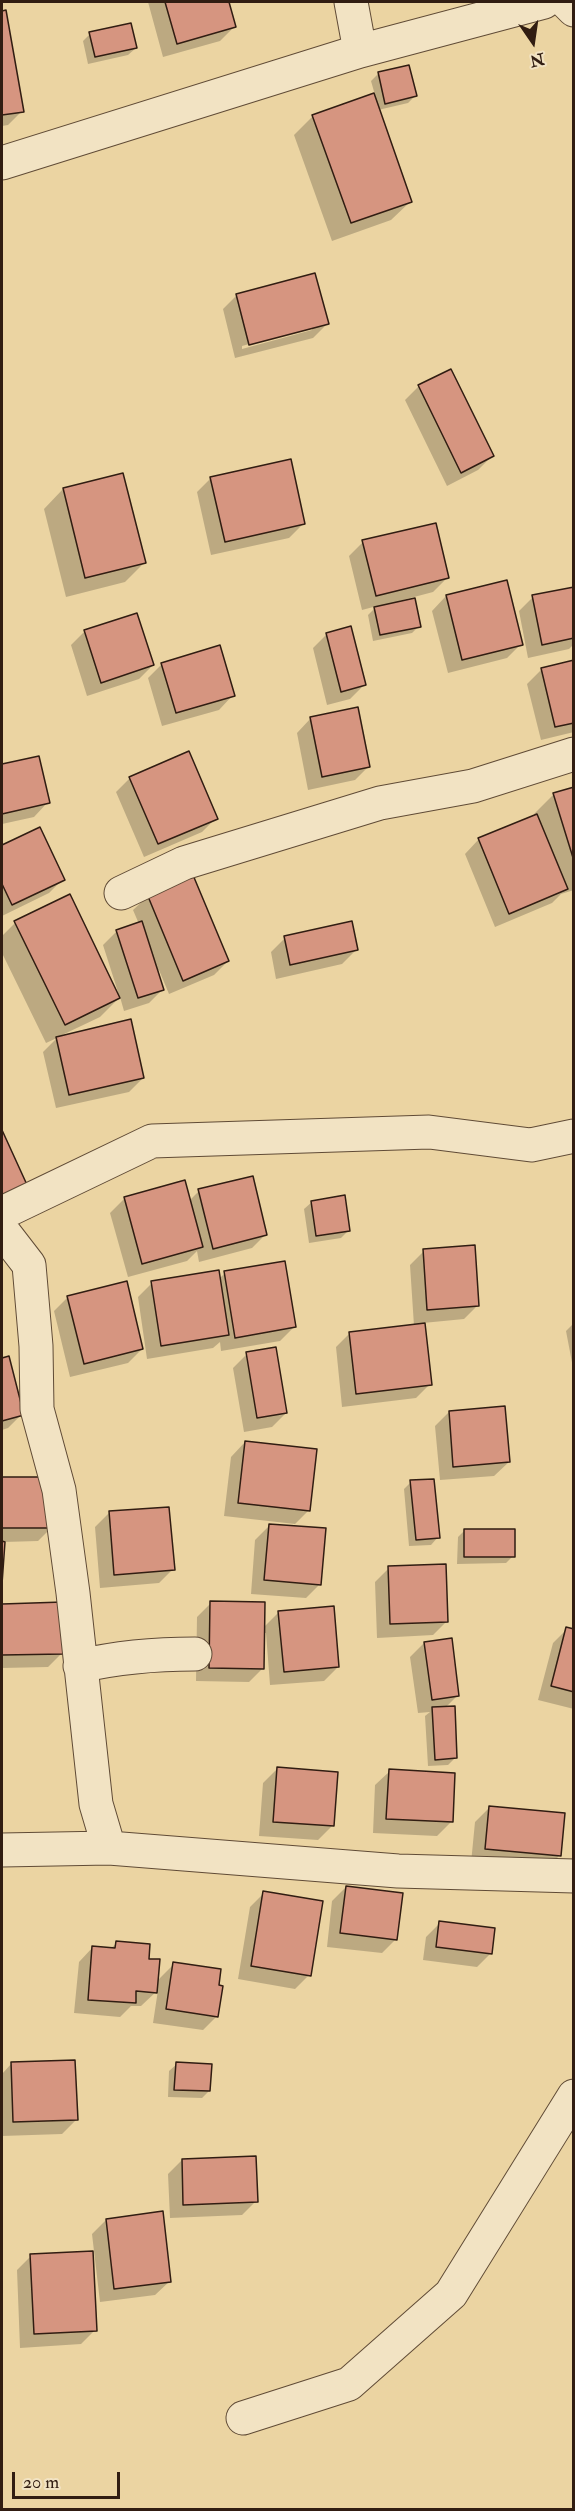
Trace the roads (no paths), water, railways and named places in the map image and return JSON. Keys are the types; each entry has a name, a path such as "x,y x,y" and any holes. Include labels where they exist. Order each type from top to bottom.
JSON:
{"street":[{"path":"351,2 360,51"},
{"path":"2,163 360,51 544,2"},
{"path":"566,2 573,10"},
{"path":"121,893 184,863 380,803 473,786 573,754"},
{"path":"2,1213 152,1141 429,1132 531,1145 573,1136"},
{"path":"2,1230 29,1265 36,1346 37,1409 59,1490 73,1593 96,1804 109,1848"},
{"path":"80,1666 141,1655 195,1654"},
{"path":"2,1850 109,1848 398,1871 573,1876"},
{"path":"243,2418 349,2384 451,2294 573,2096"}]}
